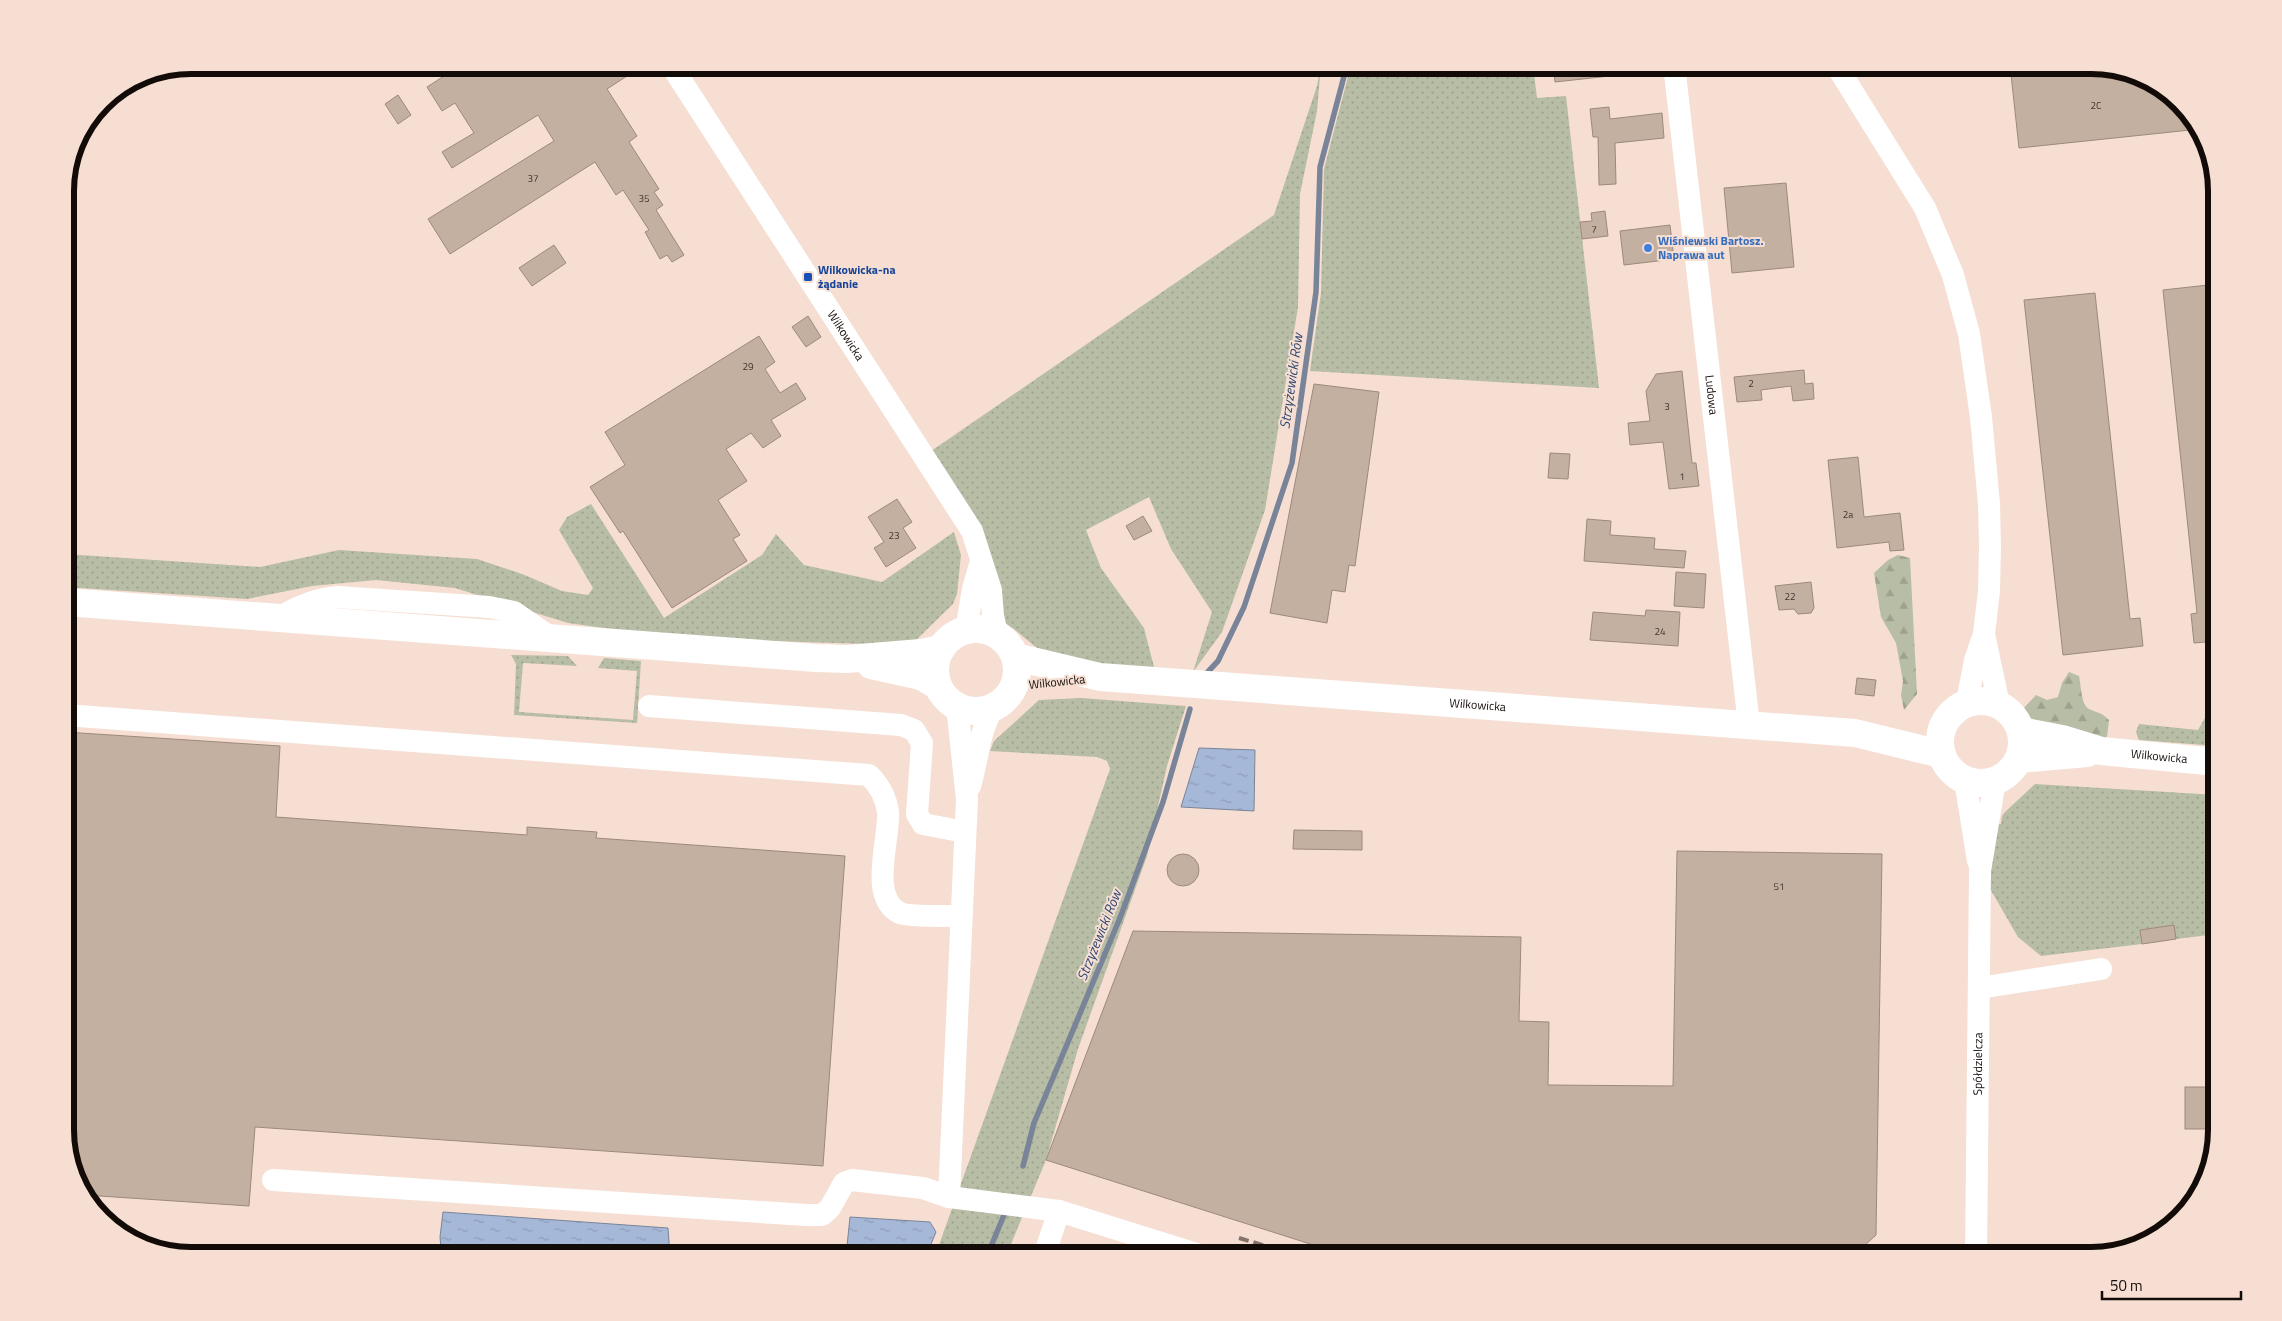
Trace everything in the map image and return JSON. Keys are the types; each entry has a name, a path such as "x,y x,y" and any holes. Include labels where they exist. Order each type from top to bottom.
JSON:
{"main road":[{"path":"74,603 630,645 848,659 921,654 941,649"},
{"path":"977,628 997,634 1009,644 1016,657 1018,672 1014,687 1002,702 993,708 976,711 957,706 944,696 938,686 935,664 941,649 953,636 966,630 977,628"},
{"name":"Wilkowicka","path":"1016,657 1100,677 1855,733 1941,754"},
{"path":"848,659 921,676 938,686"},
{"name":"Wilkowicka","path":"1014,687 1100,677"},
{"path":"1982,700 1999,704 2013,715 2021,731 2022,748 2019,759 2007,774 1995,781 1978,783 1965,780 1951,771 1941,754 1940,736 1943,724 1951,712 1967,702 1982,700"},
{"name":"Wilkowicka","path":"1855,733 1943,724"},
{"name":"Wilkowicka","path":"2021,731 2062,739 2101,751"},
{"name":"Wilkowicka","path":"2019,759 2101,751 2208,761"}],"street":[{"name":"Wilkowicka","path":"677,74 972,531 991,590 993,616 997,634"},
{"name":"Ludowa","path":"1675,74 1749,725"},
{"path":"1842,74 1926,208 1953,275 1969,334 1981,417 1989,504 1989,591 1984,634 1975,660 1967,702"},
{"path":"966,630 973,588 981,561"},
{"path":"1984,634 1999,704"},
{"path":"649,706 901,725 914,730 922,744 917,814 924,824 965,832"},
{"path":"950,1197 966,799 957,706"},
{"path":"966,799 978,756 983,724 993,708"},
{"path":"74,716 869,775 880,786 888,811 882,887 889,904 901,913 961,916"},
{"name":"Spółdzielcza","path":"1965,780 1980,872"},
{"name":"Spółdzielcza","path":"1976,1247 1980,872 1995,781"},
{"path":"1978,988 2101,969"},
{"path":"272,1180 806,1215 822,1215 830,1208 844,1183 852,1180 923,1188 950,1197 1059,1211 1174,1247"},
{"path":"1047,1247 1059,1211"}],"green space":[{"path":"1320,74 1317,111 1300,194 1298,307 1265,510 1222,632 1193,672 1212,612 1171,549 1149,497 1086,530 1101,568 1144,628 1154,667 1081,664 1042,652 1014,629 993,616 991,590 924,456 1274,215"},
{"path":"1349,74 1534,74 1537,98 1566,96 1599,388 1310,371 1321,293 1324,169"},
{"path":"591,504 664,618 762,555 776,534 804,565 882,582 954,532 961,555 957,594 953,604 916,640 901,645 676,638 568,623 455,588 376,580 312,586 247,599 74,588 74,555 260,567 339,550 477,559 522,574 562,591 588,595 593,588 559,530 567,517"},
{"path":"1898,555 1910,558 1917,694 1904,710 1901,695 1903,681 1896,643 1881,617 1874,573 1888,560"},
{"path":"511,655 568,656 577,666 523,663 519,712 633,720 637,671 598,668 604,658 641,661 637,723 514,715 516,664"},
{"path":"2069,672 2079,676 2086,707 2109,720 2107,737 2100,739 2018,720 2021,711 2036,695 2047,700 2058,697 2062,683"},
{"path":"1081,698 1186,706 1167,766 1147,856 1078,1049 1046,1160 1010,1247 938,1247 1110,769 1107,761 1097,757 990,751 994,741 1039,700"},
{"path":"2208,713 2208,745 2139,740 2136,732 2139,724 2198,730"},
{"path":"2035,784 2208,794 2208,935 2176,939 2174,925 2140,930 2142,944 2041,956 2018,937 1989,887 1994,824 2001,824 2002,816"}],"water":[{"path":"1199,748 1255,750 1254,811 1181,807"},
{"path":"443,1212 668,1228 669,1247 441,1247"},
{"path":"850,1217 930,1222 936,1232 930,1247 847,1247"}],"building":[{"path":"447,74 630,74 607,89 637,136 629,142 659,189 654,192 663,205 656,210 684,255 672,262 667,255 660,259 645,232 649,230 623,190 616,195 595,162 450,254 428,219 554,141 538,115 452,168 442,152 474,133 455,103 442,111 427,87"},
{"path":"1554,74 1619,74 1619,75 1555,82"},
{"path":"2011,74 2091,74 2121,78 2150,89 2174,108 2191,130 2019,148"},
{"path":"398,95 411,115 398,124 385,104"},
{"path":"1609,107 1610,119 1662,113 1664,138 1615,143 1616,184 1599,185 1598,137 1593,137 1590,109"},
{"path":"1786,183 1794,267 1732,273 1724,188"},
{"path":"1605,211 1608,236 1582,239 1580,222 1592,221 1591,213"},
{"path":"1670,225 1674,259 1624,265 1620,231"},
{"path":"554,245 566,263 532,286 519,268"},
{"path":"2208,285 2208,642 2194,643 2191,614 2197,613 2163,290"},
{"path":"2095,293 2130,619 2140,618 2143,646 2063,655 2024,300"},
{"path":"808,316 821,337 806,347 792,327"},
{"path":"759,336 775,362 765,369 780,393 796,383 806,399 771,420 781,436 763,448 751,433 726,449 747,481 718,500 740,535 733,539 747,561 672,608 623,531 620,533 590,487 625,465 605,432"},
{"path":"1804,370 1805,384 1813,383 1814,399 1793,401 1791,386 1761,390 1762,400 1737,402 1734,377"},
{"path":"1682,371 1692,463 1696,463 1699,486 1669,489 1663,442 1630,445 1628,423 1650,421 1646,391 1656,374"},
{"path":"1314,384 1379,392 1355,566 1349,565 1345,592 1332,590 1327,623 1270,613"},
{"path":"1550,453 1570,454 1568,479 1548,478"},
{"path":"1858,457 1864,517 1900,513 1904,550 1890,551 1889,542 1837,548 1828,460"},
{"path":"897,499 912,522 903,528 916,548 886,567 874,548 884,542 868,517"},
{"path":"1143,516 1152,531 1134,540 1126,526"},
{"path":"1587,519 1611,521 1610,535 1655,538 1654,549 1686,551 1684,568 1584,561"},
{"path":"1676,572 1706,574 1704,608 1674,606"},
{"path":"1811,582 1814,608 1811,613 1798,614 1794,609 1779,610 1775,586"},
{"path":"1646,610 1680,612 1678,646 1590,640 1593,612 1645,616"},
{"path":"1857,678 1876,680 1874,696 1855,694"},
{"path":"74,733 280,746 276,817 527,835 527,827 597,832 596,838 845,856 823,1166 255,1127 249,1206 94,1196 80,1168 74,1138"},
{"path":"1294,830 1362,831 1362,850 1293,849"},
{"path":"1677,851 1882,854 1876,1235 1865,1245 1867,1247 1320,1247 1046,1160 1133,931 1521,937 1519,1021 1549,1022 1548,1085 1673,1086"},
{"path":"1183,854 1194,859 1199,870 1194,881 1183,886 1172,881 1167,870 1172,859"},
{"path":"2174,925 2176,939 2142,944 2140,930"},
{"path":"2185,1087 2208,1087 2208,1129 2185,1129"}],"waterway":[{"name":"Strzyżewicki Rów","path":"1204,676 1218,661 1244,607 1292,463 1316,292 1320,167 1345,74"},
{"name":"Strzyżewicki Rów","path":"1023,1166 1034,1123 1120,918 1163,802 1190,709"},
{"name":"Strzyżewicki Rów","path":"991,1247 1004,1215"}],"railway":[{"path":"1239,1238 1270,1247"}],"place":[{"name":"Wiśniewski Bartosz. Naprawa aut","path":"1648,248"},
{"name":"Wilkowicka-na żądanie","path":"808,277"}]}
